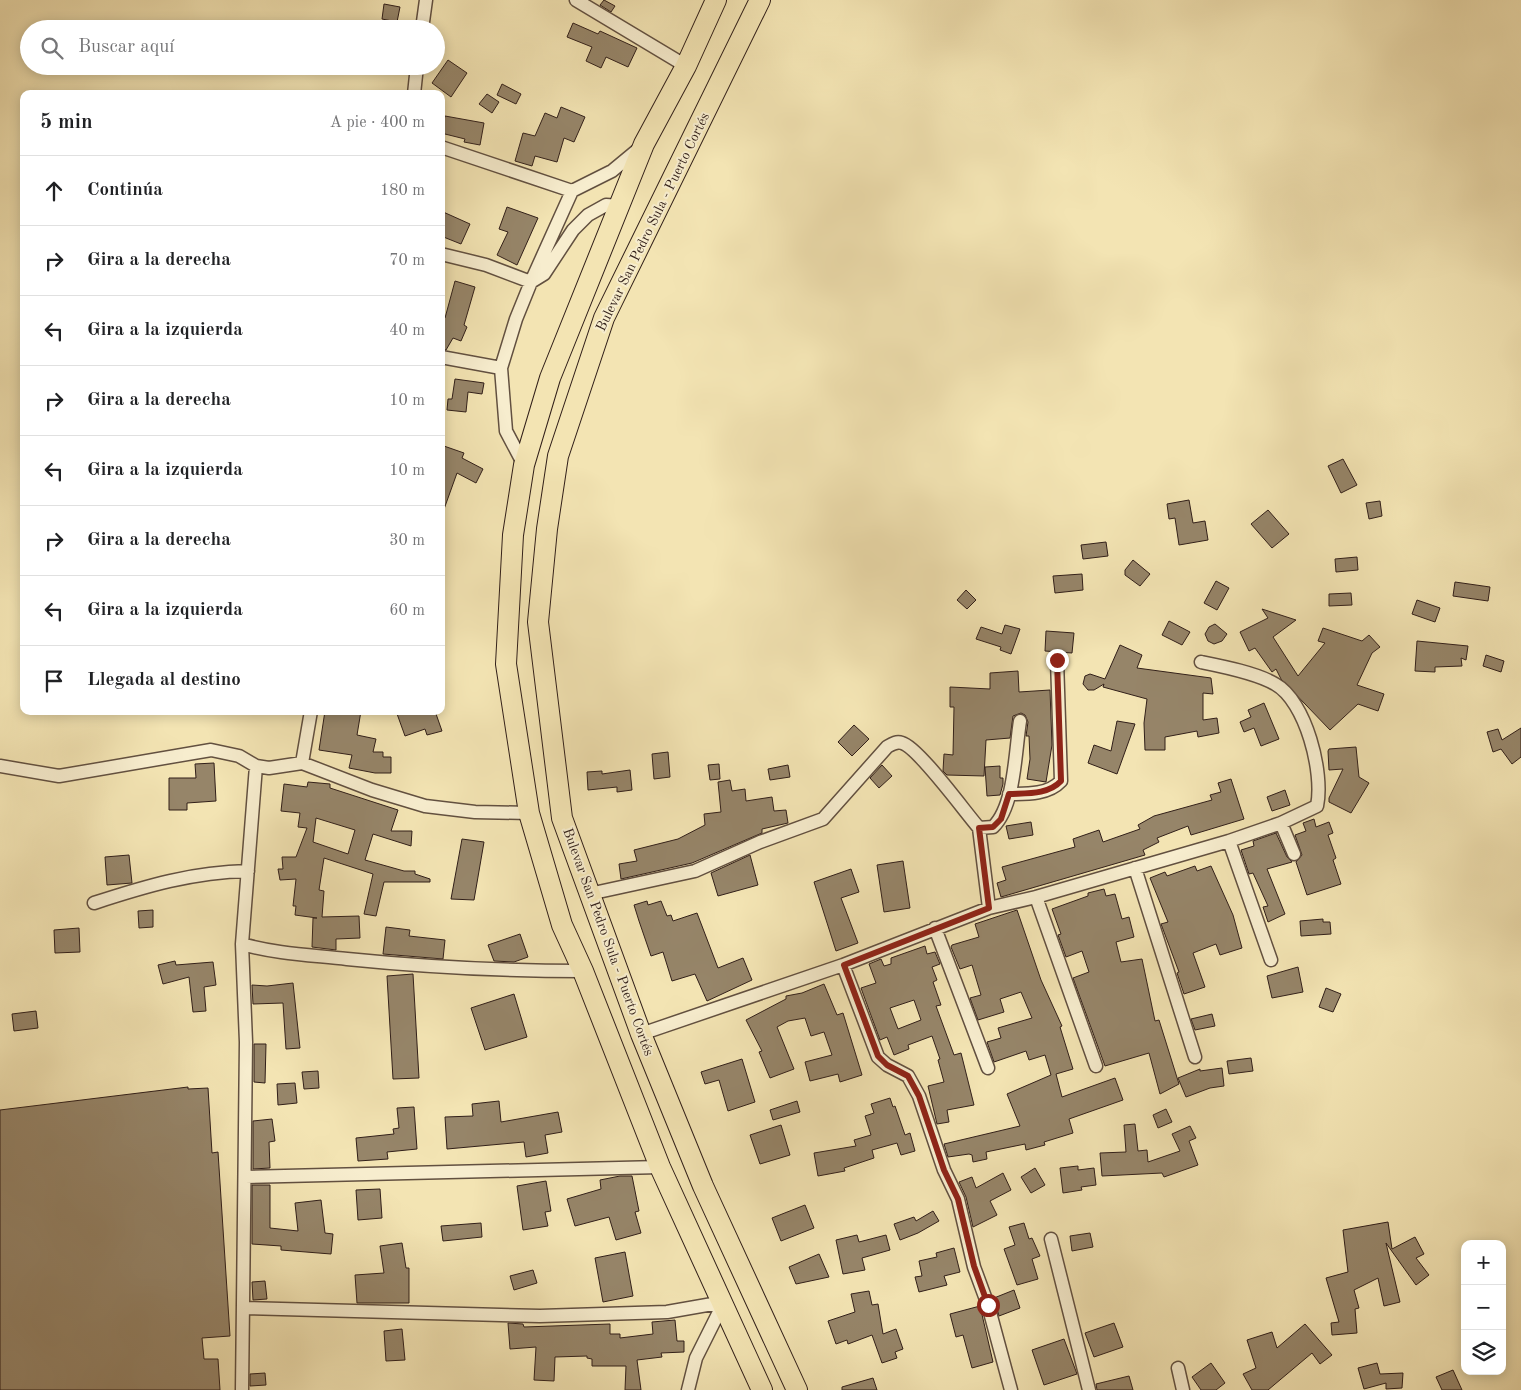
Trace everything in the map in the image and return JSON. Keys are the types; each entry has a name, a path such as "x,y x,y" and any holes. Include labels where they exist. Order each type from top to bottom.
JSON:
{"highway":[{"name":"Bulevar San Pedro Sula - Puerto Cortés","path":"716,0 686,66 644,144 621,206 550,378 524,465 513,535 506,664 529,813 562,925 583,971 660,1167 724,1302 762,1390"},
{"name":"Bulevar San Pedro Sula - Puerto Cortés","path":"760,0 604,318 558,456 547,529 538,622 562,818 641,1034 703,1186 797,1390"}],"street":[{"path":"423,20 426,0"},
{"path":"576,0 686,66"},
{"path":"414,90 416,75"},
{"path":"524,465 506,432 501,368 516,319 572,191 612,171 644,144"},
{"path":"445,148 572,191"},
{"path":"531,282 544,274 573,230 588,214 606,205 621,206"},
{"path":"445,255 486,265 531,282"},
{"path":"445,358 501,368"},
{"path":"1009,794 1032,793 1054,788 1061,781 1057,660"},
{"path":"641,1034 844,965 989,908 1036,897 1229,841 1281,823 1317,806 1319,795 1312,743 1292,700 1275,684 1201,662"},
{"path":"302,763 310,715"},
{"path":"979,828 993,827 1001,819 1009,794 1020,721"},
{"path":"589,894 695,871 760,842 823,819 887,747 895,742 903,743 921,758 979,828 989,908"},
{"path":"0,766 60,776 211,750 239,756 256,766 269,768 302,763 372,790 425,806 475,812 529,813"},
{"path":"242,1390 246,1042 242,944 256,766"},
{"path":"1281,823 1294,854"},
{"path":"1229,841 1271,960"},
{"path":"1135,868 1195,1057"},
{"path":"94,903 164,881 220,872 248,871"},
{"path":"1036,897 1096,1066"},
{"path":"935,928 988,1068"},
{"path":"242,944 270,952 395,964 505,971 583,971"},
{"path":"844,965 878,1056 887,1065 908,1076 919,1096 944,1170 958,1199 974,1266 988,1305 1011,1390"},
{"path":"244,1177 660,1167"},
{"path":"1051,1239 1089,1390"},
{"path":"244,1308 540,1316 667,1312 724,1302"},
{"path":"688,1390 696,1358 724,1302"},
{"path":"1178,1368 1183,1390"}],"building":[{"path":"604,0 615,6 611,12 600,5"},
{"path":"384,4 400,7 397,20 382,19"},
{"path":"573,23 598,34 600,31 637,48 628,67 606,57 601,68 586,61 592,47 567,37"},
{"path":"448,60 467,73 451,97 445,93 445,90 442,90 432,83 438,75 445,75 445,64"},
{"path":"502,84 521,94 516,104 497,95"},
{"path":"487,94 499,102 492,113 479,104"},
{"path":"561,107 585,117 574,142 564,138 557,162 535,156 532,166 515,161 523,133 535,136 545,113 557,118"},
{"path":"445,116 484,123 480,145 464,142 465,139 445,134"},
{"path":"507,207 538,218 517,265 497,255 508,232 499,229"},
{"path":"445,213 470,224 461,244 445,238"},
{"path":"455,281 475,287 464,325 467,327 461,341 453,338 446,350 445,318"},
{"path":"455,379 484,383 482,394 468,392 466,412 447,410 448,399 452,399"},
{"path":"445,446 464,453 462,458 483,469 476,483 457,473 445,506"},
{"path":"1343,459 1357,485 1341,493 1328,466"},
{"path":"1189,500 1193,523 1205,521 1208,540 1179,545 1175,518 1169,519 1167,504"},
{"path":"1380,501 1382,516 1369,519 1366,503"},
{"path":"1268,510 1289,534 1272,548 1251,524"},
{"path":"1106,542 1108,556 1083,559 1081,545"},
{"path":"1357,557 1358,570 1336,572 1335,559"},
{"path":"1133,560 1150,574 1140,586 1125,575 1125,570"},
{"path":"1082,574 1083,590 1055,593 1053,576"},
{"path":"1216,581 1229,588 1217,610 1204,603"},
{"path":"1455,582 1490,587 1488,601 1453,596"},
{"path":"966,590 976,600 967,609 957,600"},
{"path":"1351,593 1352,605 1329,606 1329,594"},
{"path":"1417,600 1440,608 1435,622 1412,614"},
{"path":"1262,609 1296,620 1273,637 1298,676 1325,643 1318,641 1323,628 1362,641 1369,635 1380,647 1372,653 1357,685 1384,694 1378,711 1358,704 1330,730 1281,679 1276,669 1272,672 1255,648 1249,651 1240,632 1268,618"},
{"path":"1169,621 1190,632 1182,645 1162,635"},
{"path":"1215,624 1227,634 1222,641 1214,644 1208,641 1205,634 1209,627"},
{"path":"1005,625 1020,629 1011,654 1000,650 1001,647 976,639 981,627 1002,634"},
{"path":"1046,631 1074,633 1072,653 1045,651"},
{"path":"1417,641 1468,646 1466,660 1461,658 1462,666 1435,667 1435,672 1415,671"},
{"path":"1120,645 1142,655 1137,668 1211,678 1213,694 1203,693 1203,720 1217,718 1219,733 1198,737 1197,731 1165,737 1165,750 1145,750 1144,723 1147,699 1103,687 1104,684 1094,690 1088,690 1083,684 1085,676 1090,674 1105,679"},
{"path":"1486,655 1504,661 1501,672 1483,666"},
{"path":"1018,671 1019,692 1050,690 1052,745 1046,782 1027,779 1030,759 1029,736 1026,736 1028,722 1025,715 1021,713 1013,716 1010,738 986,740 984,776 947,775 943,771 944,754 953,755 954,707 950,707 950,687 990,689 990,673"},
{"path":"1264,703 1279,739 1261,746 1254,728 1244,732 1240,722 1251,717 1248,710"},
{"path":"324,715 360,715 357,735 376,739 373,752 383,752 383,757 391,757 391,773 375,773 349,768 352,755 319,750"},
{"path":"397,715 436,715 442,731 427,735 425,729 405,736"},
{"path":"1117,721 1135,724 1117,774 1088,763 1094,745 1111,751"},
{"path":"854,725 869,739 852,756 838,742"},
{"path":"1521,728 1521,757 1512,764 1501,749 1493,752 1487,732 1498,729 1502,740"},
{"path":"1356,747 1359,777 1369,783 1351,813 1329,802 1329,798 1343,769 1329,770 1328,751 1329,749"},
{"path":"668,752 670,777 654,779 652,754"},
{"path":"214,763 216,801 187,803 187,810 169,810 169,778 196,778 195,764"},
{"path":"719,764 720,779 710,780 708,765"},
{"path":"788,765 790,777 770,780 768,769"},
{"path":"882,765 892,776 879,788 870,778"},
{"path":"1000,766 1000,778 1003,778 1003,784 1000,795 987,796 985,767"},
{"path":"630,770 632,790 617,792 617,787 588,790 587,772 602,771 602,774"},
{"path":"1231,779 1244,819 1191,835 1188,826 1157,838 1159,842 1143,850 1145,855 1001,897 997,883 1006,880 1002,867 1075,847 1073,839 1099,830 1103,842 1140,829 1138,825 1154,816 1212,800 1210,795 1221,792 1218,783"},
{"path":"730,780 732,791 745,789 746,801 772,797 774,811 786,810 788,823 762,829 762,833 692,863 621,879 619,864 637,861 634,850 678,839 705,825 704,814 721,812 718,782"},
{"path":"308,782 330,784 330,788 398,810 391,831 412,831 411,846 373,834 365,860 404,871 415,871 415,874 430,879 430,882 384,882 376,916 364,914 373,874 324,858 319,890 324,891 322,917 359,916 360,938 336,939 336,950 312,947 313,918 317,918 295,915 296,906 293,906 296,879 280,880 278,869 283,869 282,857 296,857 307,828 298,827 300,813 281,811 284,784 307,787","holes":["316,818 355,830 348,854 313,842"]},
{"path":"1285,790 1290,805 1272,811 1267,797"},
{"path":"1314,819 1316,827 1329,822 1333,833 1328,835 1336,858 1333,860 1341,884 1307,895 1296,862 1302,855 1295,835 1306,831 1303,823"},
{"path":"1031,822 1033,835 1009,839 1006,826"},
{"path":"1276,833 1287,857 1292,862 1267,869 1285,914 1268,922 1263,907 1268,906 1253,873 1249,874 1241,850 1254,846 1253,841"},
{"path":"462,839 484,842 474,900 451,899"},
{"path":"129,855 132,883 107,885 105,857"},
{"path":"750,855 758,885 718,896 711,873"},
{"path":"903,861 910,908 884,912 877,865"},
{"path":"1195,866 1197,871 1211,866 1233,915 1242,948 1220,955 1216,944 1193,953 1205,987 1184,994 1177,973 1179,972 1161,924 1168,922 1150,878 1165,872 1167,876"},
{"path":"851,869 859,892 841,898 858,943 836,951 814,882"},
{"path":"1104,889 1106,896 1115,894 1122,919 1129,917 1134,937 1116,942 1121,962 1142,959 1155,1021 1159,1020 1179,1084 1160,1094 1149,1053 1105,1066 1073,978 1089,972 1082,951 1066,957 1058,935 1061,934 1052,909 1088,896 1088,893"},
{"path":"647,901 648,905 661,901 667,916 671,915 673,921 697,913 718,968 743,958 752,980 707,1001 695,974 672,981 663,952 651,956 634,905"},
{"path":"153,910 153,927 139,928 138,911"},
{"path":"1017,910 1041,980 1062,1026 1060,1027 1073,1069 1056,1074 1062,1097 1115,1078 1123,1100 1069,1119 1073,1133 1044,1142 1045,1145 1026,1150 1025,1144 986,1152 987,1159 973,1162 972,1155 969,1154 948,1157 944,1144 1020,1126 1007,1094 1051,1075 1045,1055 1029,1060 1026,1051 994,1062 987,1042 1001,1038 998,1028 1032,1018 1021,992 1000,999 1004,1012 978,1020 970,998 981,995 972,965 960,969 951,947 952,945 979,937 975,924"},
{"path":"1323,919 1323,922 1330,922 1331,934 1301,936 1300,921"},
{"path":"386,927 410,930 409,936 445,940 443,959 383,954"},
{"path":"79,928 80,952 55,953 54,930"},
{"path":"520,934 528,957 514,962 494,961 488,945"},
{"path":"925,946 927,954 935,952 940,964 932,967 937,980 933,982 941,1005 936,1006 954,1055 961,1053 974,1105 947,1110 949,1122 937,1124 928,1086 944,1082 938,1060 940,1059 932,1036 908,1045 909,1049 894,1055 887,1037 880,1040 861,988 876,983 869,964 881,959 884,966 891,964 891,958","holes":["914,1000 921,1020 898,1029 890,1008"]},
{"path":"175,961 176,965 213,962 216,985 204,987 206,1011 193,1012 189,977 163,984 158,965"},
{"path":"1298,967 1303,992 1272,998 1267,976"},
{"path":"413,974 419,1078 393,1079 387,976"},
{"path":"293,983 300,1048 286,1049 283,1003 253,1004 252,985 267,986"},
{"path":"824,984 837,1015 843,1013 862,1075 840,1082 838,1074 810,1081 805,1062 832,1055 824,1032 811,1036 805,1018 788,1021 777,1027 794,1069 770,1078 759,1052 762,1051 746,1020 786,999 786,996 802,993"},
{"path":"1326,988 1341,994 1333,1012 1319,1007"},
{"path":"514,994 527,1037 485,1050 471,1008"},
{"path":"36,1011 38,1028 14,1031 12,1014"},
{"path":"1212,1014 1215,1026 1195,1030 1191,1019"},
{"path":"254,1044 266,1044 265,1083 254,1082"},
{"path":"1251,1058 1253,1071 1229,1074 1227,1061"},
{"path":"742,1059 755,1102 728,1111 719,1080 705,1084 701,1072"},
{"path":"1222,1068 1224,1086 1210,1088 1186,1097 1178,1078 1200,1069 1200,1071"},
{"path":"318,1071 319,1088 304,1089 302,1072"},
{"path":"295,1083 297,1103 278,1105 277,1084"},
{"path":"188,1087 188,1089 208,1088 212,1153 218,1152 230,1336 202,1338 204,1359 218,1359 220,1390 0,1390 0,1110"},
{"path":"890,1098 893,1107 895,1106 905,1135 910,1133 915,1151 901,1155 897,1143 872,1150 874,1158 844,1168 845,1171 818,1176 814,1153 856,1146 854,1140 871,1135 865,1116 874,1113 871,1104"},
{"path":"499,1101 501,1122 558,1112 562,1132 545,1135 548,1153 526,1157 524,1142 447,1149 445,1117 473,1116 472,1104"},
{"path":"797,1101 800,1112 773,1120 770,1110"},
{"path":"414,1107 417,1149 387,1152 388,1159 358,1161 356,1138 394,1134 393,1129 399,1128 397,1108"},
{"path":"1166,1109 1172,1122 1158,1128 1153,1115"},
{"path":"272,1119 275,1141 269,1142 270,1168 253,1169 253,1121"},
{"path":"1135,1124 1138,1151 1147,1150 1148,1162 1180,1151 1172,1134 1190,1126 1196,1138 1189,1141 1198,1165 1164,1177 1162,1173 1102,1176 1100,1153 1126,1152 1124,1125"},
{"path":"781,1125 790,1155 760,1164 750,1135"},
{"path":"1078,1166 1078,1170 1094,1168 1096,1185 1081,1187 1082,1190 1063,1193 1060,1168"},
{"path":"1035,1168 1045,1185 1031,1193 1021,1177"},
{"path":"1003,1173 1011,1190 990,1201 997,1215 973,1227 966,1197 959,1182 972,1177 976,1188"},
{"path":"632,1176 639,1211 635,1212 641,1233 616,1240 609,1217 575,1226 567,1199 601,1189 600,1180"},
{"path":"546,1181 551,1211 545,1212 548,1226 523,1230 517,1186"},
{"path":"252,1185 270,1185 270,1228 298,1231 295,1203 321,1200 325,1233 333,1234 331,1254 281,1250 281,1246 252,1244"},
{"path":"380,1189 382,1218 358,1220 356,1190"},
{"path":"805,1205 814,1228 781,1241 772,1218"},
{"path":"933,1211 939,1221 918,1233 900,1240 894,1224 914,1217 916,1221"},
{"path":"1388,1222 1392,1249 1415,1237 1424,1254 1416,1258 1429,1275 1416,1285 1386,1243 1400,1302 1384,1306 1378,1278 1354,1290 1359,1308 1355,1309 1357,1333 1332,1335 1331,1323 1339,1322 1326,1278 1348,1272 1343,1230"},
{"path":"481,1223 482,1237 443,1241 441,1226"},
{"path":"1024,1223 1029,1239 1032,1238 1040,1256 1032,1259 1038,1279 1017,1285 1004,1249 1015,1245 1009,1227"},
{"path":"1090,1233 1093,1247 1072,1251 1070,1236"},
{"path":"857,1235 859,1242 886,1235 890,1250 862,1258 865,1270 843,1274 836,1240"},
{"path":"402,1243 406,1268 409,1268 409,1303 357,1303 355,1275 384,1273 380,1246"},
{"path":"954,1248 960,1272 944,1276 947,1285 919,1292 915,1277 922,1276 919,1261 937,1257 936,1253"},
{"path":"625,1252 633,1296 603,1302 595,1258"},
{"path":"819,1254 829,1277 796,1284 789,1267"},
{"path":"533,1270 537,1283 514,1290 510,1276"},
{"path":"265,1281 267,1299 253,1300 252,1282"},
{"path":"1014,1290 1020,1308 999,1316 994,1298"},
{"path":"869,1291 872,1305 878,1304 883,1334 896,1329 903,1349 895,1352 897,1358 882,1363 872,1335 848,1344 847,1340 836,1344 828,1321 855,1312 851,1294"},
{"path":"980,1306 993,1362 972,1368 963,1335 956,1337 950,1314"},
{"path":"675,1320 677,1341 684,1341 684,1352 661,1353 662,1357 637,1360 641,1390 625,1390 626,1366 592,1366 592,1359 587,1358 587,1356 555,1357 554,1381 534,1380 536,1347 510,1349 508,1323 523,1324 524,1327 610,1324 610,1334 620,1334 620,1338 653,1334 652,1322"},
{"path":"1114,1323 1123,1347 1094,1357 1085,1333"},
{"path":"1305,1324 1332,1355 1320,1364 1312,1353 1268,1390 1252,1390 1243,1374 1256,1368 1247,1340 1272,1332 1277,1348"},
{"path":"402,1329 405,1360 386,1361 384,1331"},
{"path":"1064,1339 1077,1374 1044,1385 1032,1350"},
{"path":"1211,1363 1225,1383 1216,1390 1201,1390 1192,1377"},
{"path":"1377,1363 1380,1374 1403,1373 1402,1388 1386,1389 1386,1383 1364,1389 1358,1368"},
{"path":"1453,1370 1462,1390 1442,1390 1436,1377"},
{"path":"265,1373 266,1385 250,1386 250,1374"},
{"path":"1129,1376 1133,1390 1097,1390 1096,1384"},
{"path":"873,1378 877,1390 842,1390 842,1387"}],"route":[{"path":"988,1305 974,1266 958,1199 944,1170 919,1096 908,1076 887,1065 878,1056 844,965 888,946 989,908 979,828 993,827 1001,819 1009,794 1032,793 1054,788 1061,781 1057,660"}]}
